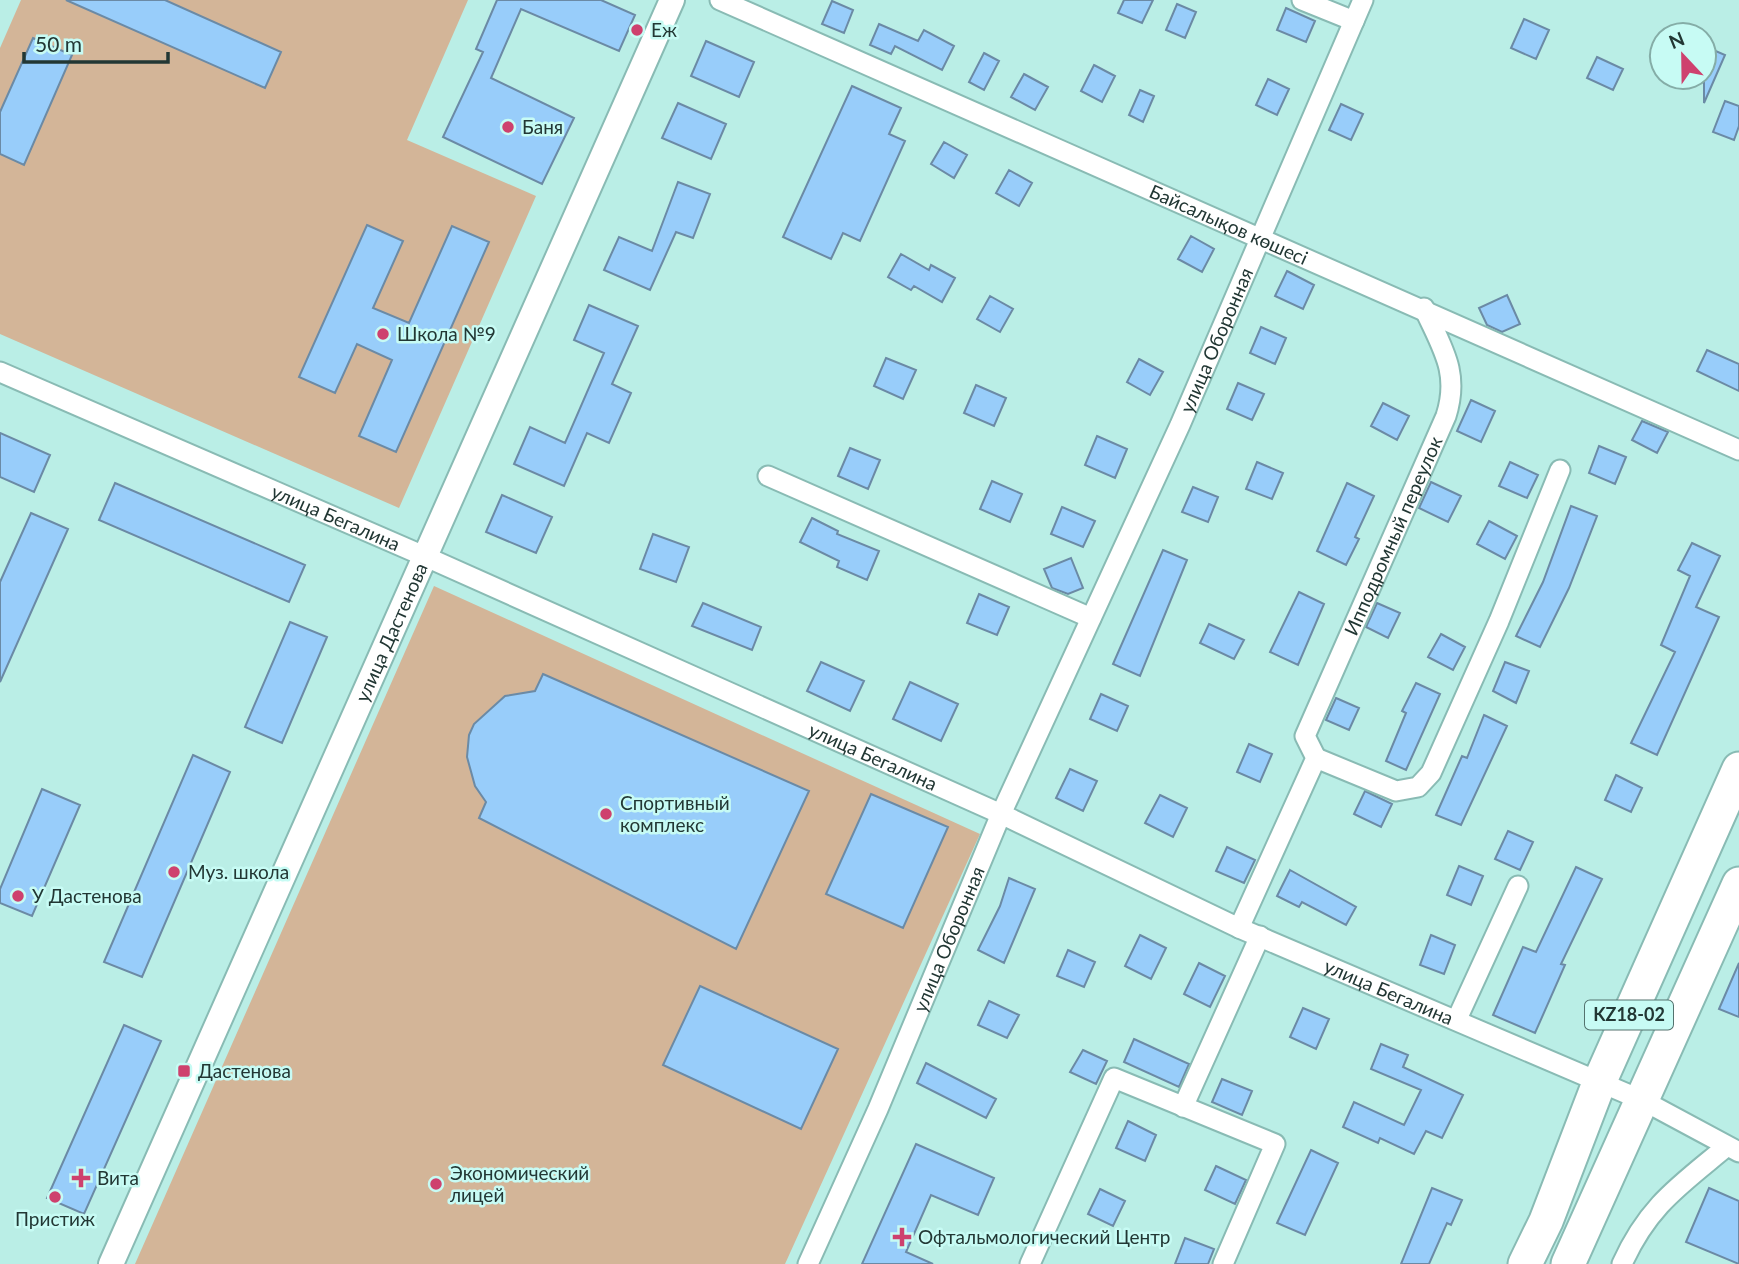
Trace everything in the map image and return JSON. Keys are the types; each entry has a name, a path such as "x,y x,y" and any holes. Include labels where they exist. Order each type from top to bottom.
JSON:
{"highway":[{"name":"KZ18-02","path":"1525,1264 1546,1221 1599,1083 1739,769"},
{"name":"KZ18-02","path":"1568,1264 1644,1101 1739,884"}],"street":[{"name":"улица Дастенова","path":"111,1264 671,0"},
{"name":"Байсалықов көшесі","path":"720,0 1261,236 1739,450"},
{"path":"1302,0 1354,21"},
{"name":"улица Оборонная","path":"808,1264 877,1109 1001,814 1180,425 1363,0"},
{"name":"Ипподромный переулок","path":"1316,758 1305,736 1446,416 1453,394 1450,367 1424,308"},
{"name":"улица Бегалина","path":"0,372 424,556 1001,814 1239,928 1457,1018 1644,1101 1733,1150"},
{"path":"1239,928 1316,758 1396,791 1418,787 1431,772 1499,621 1560,470"},
{"path":"768,476 1091,618"},
{"path":"1457,1018 1518,886"},
{"path":"1183,1107 1260,936"},
{"path":"1030,1264 1114,1079 1275,1144 1223,1264"},
{"path":"1622,1264 1636,1233 1676,1185 1733,1150"}],"shaded area":[{"path":"21,0 468,0 407,140 536,196 399,508 0,334 0,48"},
{"path":"434,586 980,834 785,1264 135,1264"}],"building":[{"path":"66,0 165,0 281,52 265,88"},
{"name":"Баня","path":"497,0 601,0 635,15 619,51 521,9 491,78 574,118 542,184 443,137 483,52 476,49"},
{"path":"1124,0 1153,0 1142,23 1118,13"},
{"path":"832,1 853,10 844,33 822,24"},
{"path":"1177,4 1196,12 1185,38 1166,30"},
{"path":"1286,8 1315,21 1306,42 1277,30"},
{"path":"1524,19 1549,30 1536,59 1511,48"},
{"path":"879,24 918,41 924,30 954,46 942,70 895,46 891,54 870,45"},
{"path":"33,38 72,55 24,165 0,154 0,112"},
{"path":"706,41 754,62 739,97 691,76"},
{"path":"1718,52 1725,55 1718,71"},
{"path":"984,53 999,61 984,90 969,82"},
{"path":"1597,57 1623,69 1613,90 1587,78"},
{"path":"1094,65 1115,76 1102,102 1081,91"},
{"path":"1024,74 1048,87 1035,110 1011,97"},
{"path":"1268,79 1289,89 1277,115 1256,105"},
{"path":"852,86 901,108 889,134 905,141 860,241 843,233 831,259 783,237"},
{"path":"1140,90 1154,96 1143,122 1129,115"},
{"path":"1704,91 1709,91 1704,103"},
{"path":"1725,101 1739,106 1739,126 1734,140 1713,132"},
{"path":"678,103 726,124 711,159 662,138"},
{"path":"1341,104 1363,114 1351,140 1329,130"},
{"path":"944,142 967,155 954,178 931,164"},
{"path":"1009,170 1032,183 1019,206 996,193"},
{"path":"678,182 710,194 693,238 676,232 650,290 604,270 619,237 652,251"},
{"name":"Школа №9","path":"367,225 403,241 373,308 409,323 452,226 489,242 396,452 359,436 392,360 357,344 335,393 299,377"},
{"path":"1191,236 1214,249 1202,272 1178,259"},
{"path":"901,254 929,270 931,265 955,278 942,302 914,286 911,290 888,277"},
{"path":"1287,271 1314,285 1303,309 1275,296"},
{"path":"1507,295 1520,324 1502,332 1487,325 1479,308"},
{"path":"990,296 1013,309 1000,332 977,319"},
{"path":"589,305 638,326 612,384 631,393 609,443 587,433 564,486 514,464 530,427 565,443 604,353 574,340"},
{"path":"1261,327 1286,338 1275,364 1250,353"},
{"path":"1707,350 1739,364 1739,391 1697,371"},
{"path":"886,358 916,370 903,399 874,386"},
{"path":"1139,359 1163,372 1150,395 1127,382"},
{"path":"1238,383 1264,394 1252,420 1227,409"},
{"path":"976,385 1006,398 994,426 964,413"},
{"path":"1471,400 1495,411 1481,442 1457,431"},
{"path":"1383,403 1409,416 1397,440 1371,426"},
{"path":"1642,421 1668,432 1657,453 1632,440"},
{"path":"0,433 50,455 34,492 0,477"},
{"path":"1097,436 1127,449 1115,478 1085,465"},
{"path":"1599,446 1626,457 1615,484 1589,473"},
{"path":"850,448 880,460 868,489 838,476"},
{"path":"1257,462 1283,473 1272,499 1246,489"},
{"path":"1510,462 1538,475 1527,498 1499,486"},
{"path":"992,481 1022,494 1010,522 980,509"},
{"path":"1431,482 1461,496 1448,522 1419,508"},
{"path":"115,483 305,565 289,602 99,520"},
{"path":"1347,483 1374,496 1355,537 1359,539 1346,565 1317,551"},
{"path":"1193,487 1218,497 1208,522 1182,512"},
{"path":"502,495 552,517 536,553 486,532"},
{"path":"1571,506 1597,516 1569,588 1540,647 1516,636 1543,582"},
{"path":"1062,507 1095,521 1083,547 1051,534"},
{"path":"31,513 68,529 0,682 0,582"},
{"path":"812,518 838,531 837,534 879,551 867,580 837,567 839,561 800,542"},
{"path":"1489,521 1517,536 1505,559 1477,544"},
{"path":"653,534 689,547 676,582 640,569"},
{"path":"1692,543 1720,556 1696,607 1719,617 1657,755 1631,743 1675,652 1661,645 1690,576 1678,570"},
{"path":"1163,550 1187,560 1140,676 1113,664"},
{"path":"1071,558 1083,588 1068,594 1052,588 1044,569"},
{"path":"1299,592 1324,604 1298,665 1270,652"},
{"path":"979,594 1009,607 997,635 967,623"},
{"path":"703,603 761,627 752,650 692,626"},
{"path":"1377,603 1400,613 1388,638 1366,627"},
{"path":"290,622 327,637 282,743 245,727"},
{"path":"1209,624 1244,640 1234,659 1200,643"},
{"path":"1441,634 1465,647 1453,670 1428,657"},
{"path":"821,662 864,681 850,711 807,691"},
{"path":"1505,662 1529,671 1516,703 1493,691"},
{"path":"543,674 809,791 736,949 479,818 486,802 475,786 467,757 469,735 474,724 505,696 535,691"},
{"path":"910,682 958,704 941,741 893,719"},
{"path":"1416,683 1440,694 1406,770 1386,761 1406,713 1402,711"},
{"path":"1101,694 1128,706 1117,731 1090,719"},
{"path":"1336,698 1359,708 1349,730 1326,720"},
{"path":"1484,715 1507,726 1461,825 1436,815 1462,756 1467,758"},
{"path":"1249,744 1272,754 1260,782 1237,772"},
{"path":"193,755 230,772 142,977 104,962"},
{"path":"1070,769 1097,781 1083,811 1056,798"},
{"path":"1616,775 1642,788 1631,812 1605,800"},
{"path":"42,789 80,805 32,916 0,903 0,889"},
{"path":"1365,791 1392,804 1381,827 1354,814"},
{"path":"871,794 948,827 903,928 826,894"},
{"path":"1160,795 1187,808 1173,837 1145,823"},
{"path":"1508,831 1533,842 1520,870 1495,859"},
{"path":"1227,847 1255,860 1244,883 1216,871"},
{"path":"1459,866 1483,876 1471,905 1447,895"},
{"path":"1576,867 1602,879 1561,964 1565,965 1535,1033 1493,1015 1523,947 1536,952"},
{"path":"1290,870 1356,907 1346,925 1302,902 1299,907 1277,896"},
{"path":"1009,878 1035,889 1004,963 978,950 1000,906"},
{"path":"1140,935 1166,948 1151,979 1125,966"},
{"path":"1431,935 1455,945 1444,974 1420,965"},
{"path":"1068,950 1095,962 1084,987 1057,976"},
{"path":"1199,963 1225,976 1210,1007 1184,994"},
{"path":"1739,963 1739,1017 1719,1009"},
{"path":"700,986 838,1049 801,1129 663,1065"},
{"path":"989,1001 1019,1015 1007,1038 978,1025"},
{"path":"1303,1008 1329,1019 1316,1049 1290,1037"},
{"path":"124,1025 161,1041 84,1214 47,1198"},
{"path":"1134,1039 1189,1064 1179,1087 1124,1062"},
{"path":"1381,1044 1408,1055 1403,1067 1463,1095 1442,1138 1426,1131 1414,1154 1380,1138 1378,1143 1343,1127 1354,1102 1404,1125 1421,1090 1371,1069"},
{"path":"1083,1050 1107,1061 1096,1084 1070,1072"},
{"path":"926,1063 996,1099 986,1118 917,1083"},
{"path":"1222,1079 1252,1091 1242,1115 1212,1102"},
{"path":"1128,1121 1156,1135 1145,1161 1116,1148"},
{"path":"916,1144 994,1178 978,1215 931,1195 906,1252 933,1264 862,1264"},
{"path":"1311,1150 1338,1163 1305,1235 1277,1223"},
{"path":"1216,1166 1246,1180 1235,1204 1205,1190"},
{"path":"1432,1188 1462,1200 1451,1225 1447,1223 1429,1264 1401,1264"},
{"path":"1709,1188 1739,1201 1739,1264 1686,1242"},
{"path":"1100,1189 1125,1201 1113,1226 1088,1214"},
{"path":"1185,1238 1214,1249 1208,1264 1175,1264"}],"place":[{"name":"Еж","path":"637,30"},
{"name":"Баня","path":"508,127"},
{"name":"Школа №9","path":"383,334"},
{"name":"Спортивный комплекс","path":"606,814"},
{"name":"Муз. школа","path":"174,872"},
{"name":"У Дастенова","path":"18,896"},
{"name":"Дастенова","path":"184,1071"},
{"name":"Вита","path":"81,1178"},
{"name":"Экономический лицей","path":"436,1184"},
{"name":"Пристиж","path":"55,1197"},
{"name":"Офтальмологический Центр","path":"902,1237"}]}
